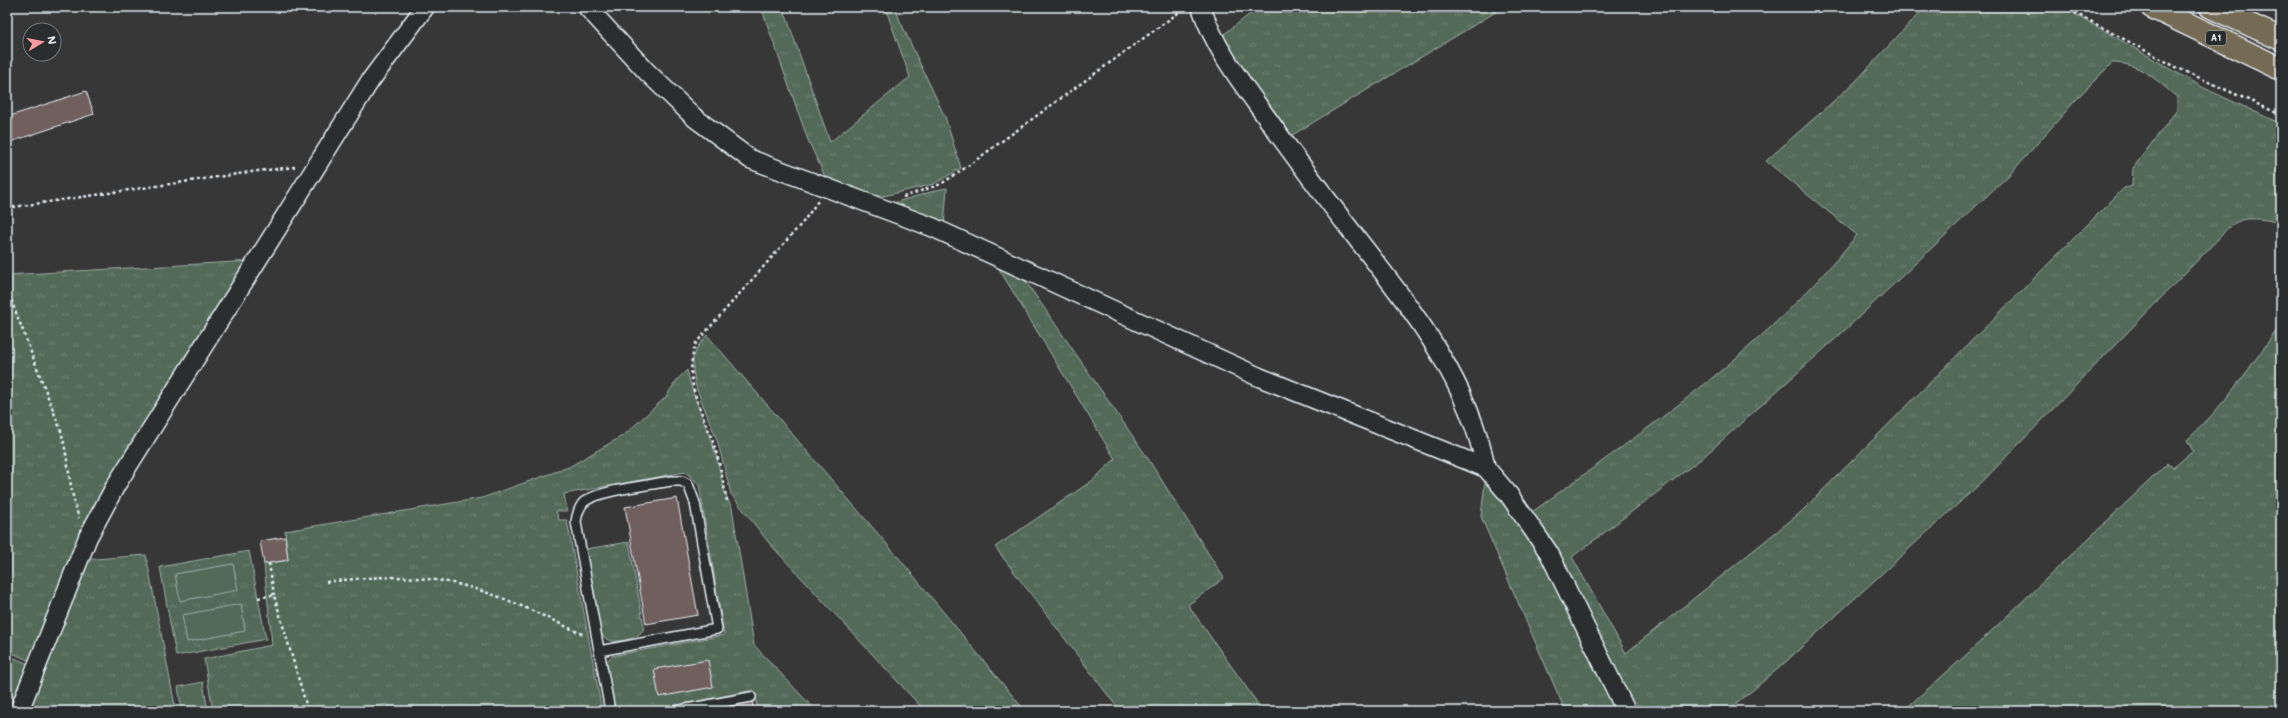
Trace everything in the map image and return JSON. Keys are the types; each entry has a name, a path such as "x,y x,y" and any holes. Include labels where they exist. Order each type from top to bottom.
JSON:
{"highway":[{"name":"A1","path":"2152,7 2281,70"},
{"path":"2212,7 2281,39"}],"street":[{"path":"19,711 88,537 146,435 257,263 316,165 370,81 425,7"},
{"path":"587,7 653,77 695,118 723,140 750,158 826,189 867,202 932,227 1259,377 1486,468"},
{"path":"1201,7 1207,26 1228,64 1309,177 1399,293 1441,355 1461,392 1480,438 1486,468 1508,495 1549,553 1626,711"}],"lane":[{"path":"599,651 717,629 695,503 688,484 681,481 664,482 601,494 583,503 576,522 597,641 610,711"},
{"path":"676,711 701,709 751,697"}],"path":[{"path":"900,198 941,184 965,168 1186,7"},
{"path":"2064,7 2176,67 2281,116"},
{"path":"7,208 258,171 316,165"},
{"path":"727,501 717,455 696,398 690,373 691,357 696,343 803,222 826,189"},
{"path":"7,289 61,431 67,454 73,501 88,537"},
{"path":"269,563 274,595 308,711"},
{"path":"326,582 400,577 428,579 454,584 519,606 597,641"},
{"path":"258,598 274,595"}],"green space":[{"path":"761,7 783,7 830,142 910,77 885,7 895,7 900,21 945,117 961,168 934,184 875,198 828,183 808,140"},
{"path":"1259,7 1504,7 1289,137 1232,54 1223,35"},
{"path":"1925,7 2063,7 2202,87 2281,124 2281,223 2248,219 2241,220 2227,229 1983,481 1780,667 1728,711 1633,711 1556,552 1532,512 1662,417 1745,350 1785,314 1822,276 1857,235 1766,161 1855,82","holes":["2112,63 2123,64 2140,69 2177,97 2177,110 2133,168 2132,186 2124,188 1801,512 1626,653 1572,557 1701,459 1843,332 2010,174 2083,92"]},
{"path":"947,188 944,227 890,204 941,189"},
{"path":"252,261 160,405 33,662 7,651 7,275"},
{"path":"996,264 1022,276 1143,451 1224,578 1188,605 1263,711 1120,711 995,547 1093,480 1115,459"},
{"path":"2281,324 2281,711 1903,711 1965,656 2168,463 2173,468 2193,451 2187,440 2213,414 2248,370"},
{"path":"707,335 898,557 1025,711 925,711 769,543 731,494 718,443 696,387 693,370 693,358 698,346"},
{"path":"687,370 715,452 726,494 732,508 754,645 816,711 758,711 754,690 646,711 615,711 606,662 612,656 724,635 699,484 685,472 564,494 567,511 556,511 559,520 567,520 602,711 389,711 387,704 346,711 213,711 204,659 272,645 264,564 288,560 285,531 482,498 569,467 624,435 666,397 676,381"},
{"path":"1485,482 1504,499 1528,533 1618,711 1557,711 1564,708 1481,517"},
{"path":"629,542 644,627 635,637 620,641 611,641 606,639 601,633 586,549"},
{"path":"249,551 266,639 176,656 160,567"},
{"path":"146,555 176,711 26,711 83,560"},
{"path":"233,564 238,590 180,601 175,574"},
{"path":"241,604 245,631 187,642 182,615"},
{"path":"7,655 31,665 13,711 7,711"},
{"path":"203,682 208,711 182,711 178,687"}],"building":[{"path":"86,91 94,114 7,143 7,117"},
{"path":"677,498 698,615 646,624 625,507"},
{"path":"285,537 288,560 264,564 260,541"},
{"path":"708,660 713,687 659,697 654,669"},
{"path":"752,701 754,711 716,711 715,708"}]}
